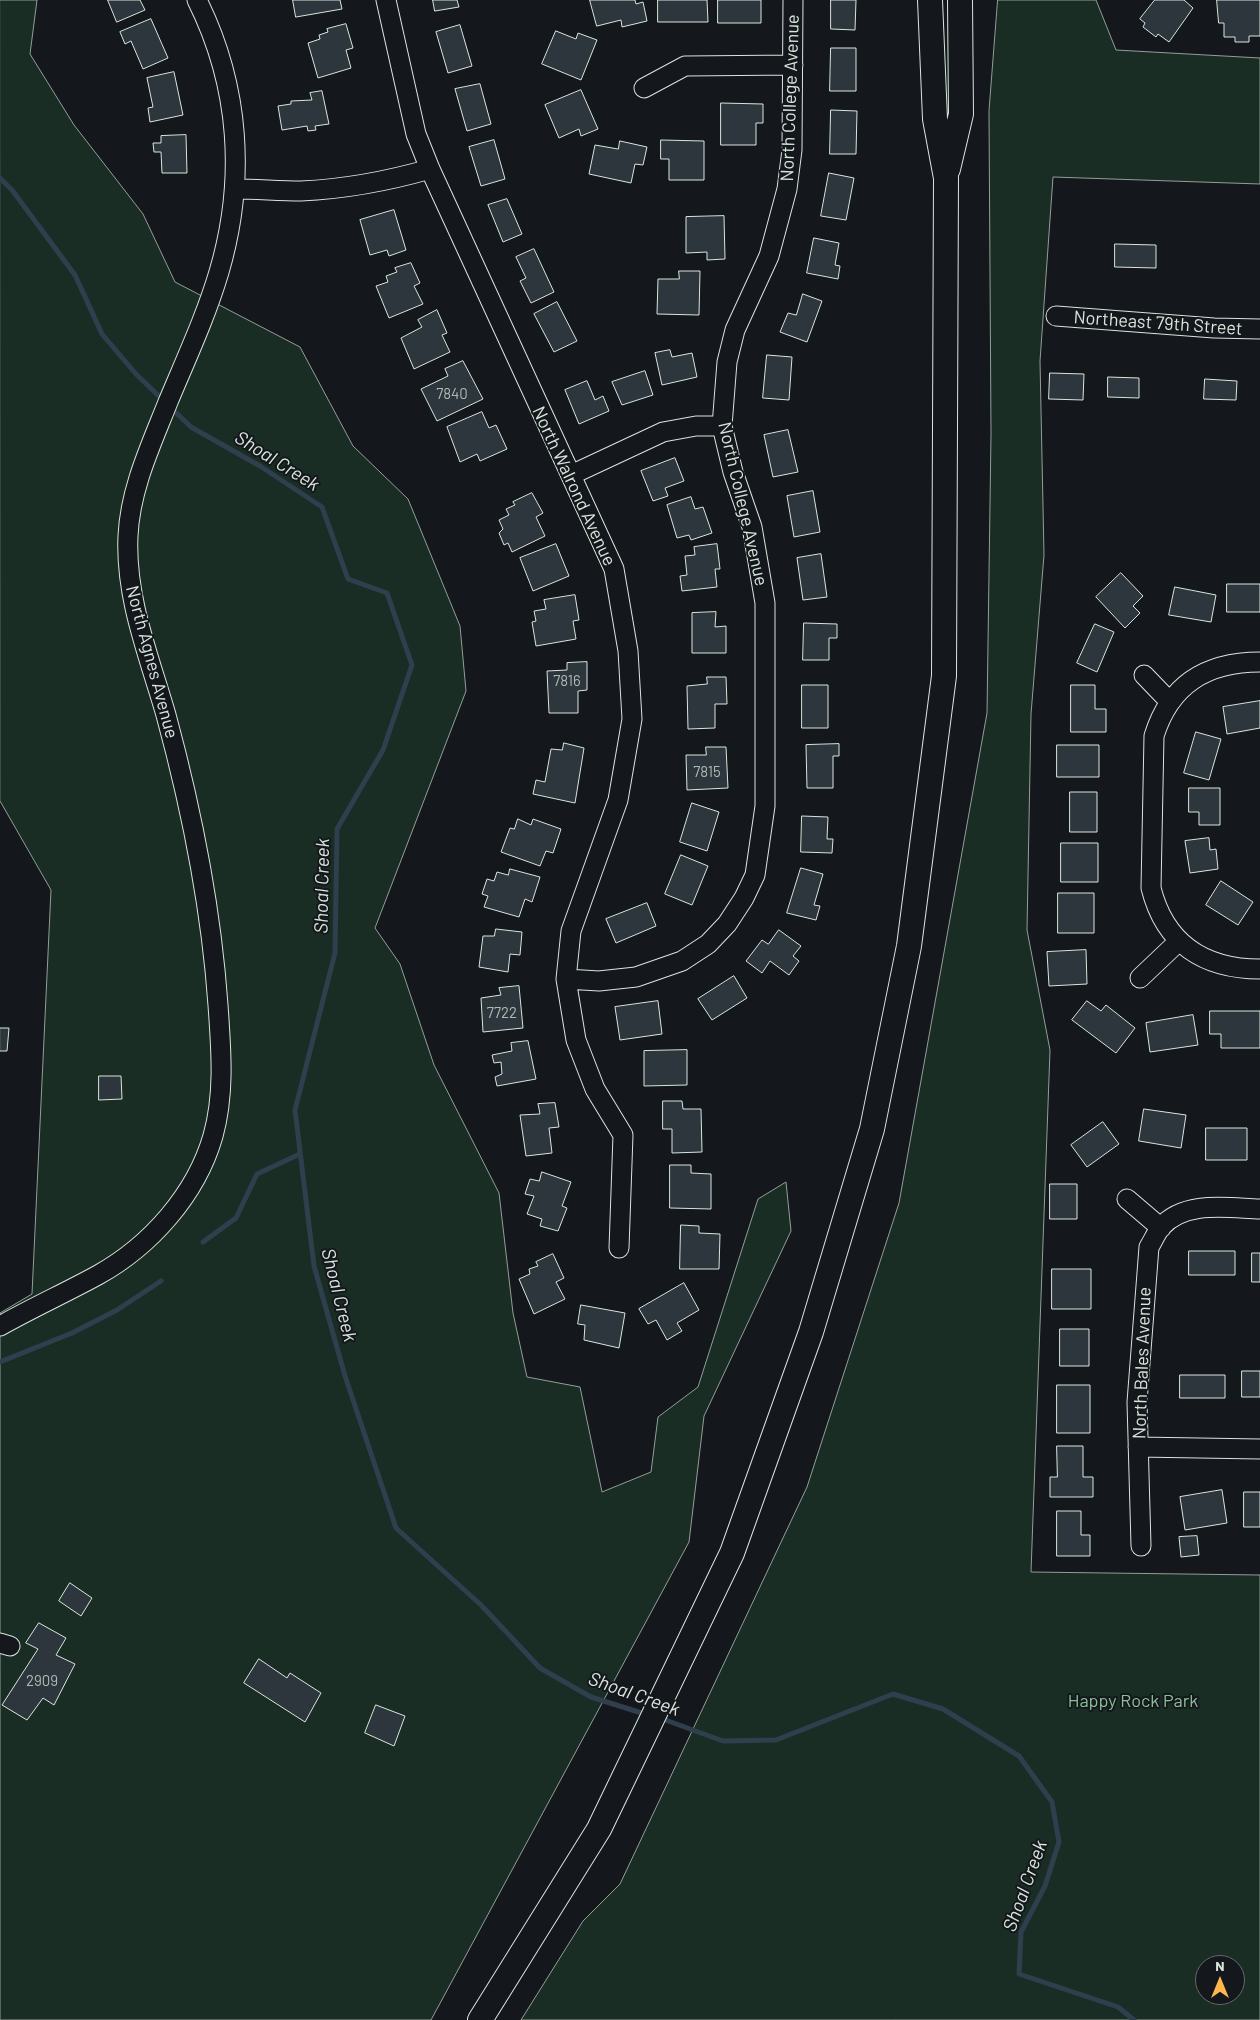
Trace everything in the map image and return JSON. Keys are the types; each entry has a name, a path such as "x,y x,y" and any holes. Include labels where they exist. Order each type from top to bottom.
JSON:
{"main road":[{"path":"480,2020 599,1829 732,1553 811,1332 872,1129 909,946 944,676 946,178 935,119 930,0"},
{"path":"946,178 961,114 960,0"}],"street":[{"name":"North Agnes Avenue","path":"0,1326 100,1274 139,1247 172,1212 204,1161 212,1137 222,1087 217,989 210,924 188,794 132,595 128,535 140,475 209,301 232,218 236,189 236,129 229,88 221,57 197,0"},
{"name":"North Walrond Avenue","path":"386,0 416,134 430,170 514,358 614,569 628,651 632,719 618,800 571,930 566,979 576,1040 595,1089 623,1135 619,1248"},
{"name":"North College Avenue","path":"566,979 599,981 636,978 682,961 708,944 727,924 744,898 755,875 765,806 765,603 752,527 733,472 722,426 727,362 735,330 769,256 787,189 792,150 792,0"},
{"path":"644,88 685,66 793,65"},
{"path":"236,189 301,191 400,178 430,170"},
{"name":"Northeast 79th Street","path":"1056,316 1214,328 1260,329"},
{"path":"571,475 664,432 696,426 722,426"},
{"path":"1260,662 1227,664 1204,672 1185,686 1170,702 1154,736 1151,888 1159,912 1179,941 1198,956 1220,965 1260,969"},
{"path":"1144,675 1170,702"},
{"path":"1140,978 1179,941"},
{"path":"1127,1199 1161,1228 1170,1219 1192,1209 1260,1209"},
{"name":"North Bales Avenue","path":"1141,1546 1137,1402 1147,1259 1149,1247 1161,1228"},
{"path":"1138,1447 1260,1449"}],"green space":[{"path":"0,0 37,0 30,54 74,125 143,214 175,282 300,347 353,446 408,499 460,626 466,691 375,928 400,964 434,1065 499,1193 513,1313 527,1377 580,1387 602,1492 651,1472 658,1417 698,1387 758,1199 786,1182 791,1231 704,1416 689,1542 431,2020 0,2020 0,1313 32,1294 51,890 0,801"},
{"name":"Happy Rock Park","path":"998,0 1096,0 1116,50 1260,58 1260,184 1053,177 1040,361 1044,555 1031,714 1027,930 1050,1050 1031,1572 1260,1575 1260,2020 521,2020 583,1921 620,1884 807,1487 899,1203 987,713 991,434 989,111"}],"building":[{"path":"108,0 140,0 145,10 117,22"},
{"path":"293,0 340,0 342,9 296,17"},
{"path":"433,0 457,0 459,7 435,11"},
{"path":"590,0 635,0 636,4 643,2 647,21 622,27 621,20 597,26"},
{"path":"658,0 707,0 708,22 658,22"},
{"path":"718,0 761,0 761,23 718,23"},
{"path":"831,0 856,0 855,30 831,29"},
{"path":"1155,0 1184,0 1193,8 1169,42 1158,34 1156,37 1143,27 1145,23 1140,19"},
{"path":"1217,0 1260,0 1260,36 1249,36 1249,42 1235,42 1235,37 1224,37 1224,23 1219,23"},
{"path":"151,19 168,58 143,69 131,41 125,44 120,32"},
{"path":"346,24 353,48 346,50 351,68 318,78 308,43 320,39 319,35 328,32 327,29"},
{"path":"460,25 472,66 448,73 436,32"},
{"path":"556,31 576,39 578,33 597,40 581,80 542,64"},
{"path":"831,48 856,48 856,91 830,91"},
{"path":"174,72 183,115 150,122 148,108 153,107 147,78"},
{"path":"480,84 491,124 467,131 455,89"},
{"path":"581,90 598,129 581,136 579,129 559,138 545,105"},
{"path":"322,91 329,124 315,126 316,130 308,131 307,126 282,130 278,106 291,104 291,101 312,100 310,93"},
{"path":"721,103 763,104 763,123 756,123 756,145 721,145"},
{"path":"831,110 857,111 856,154 830,154"},
{"path":"186,135 187,173 162,173 161,152 154,152 153,143 161,143 161,136"},
{"path":"494,140 505,179 481,186 469,147"},
{"path":"661,140 704,141 704,180 669,180 669,159 661,159"},
{"path":"620,141 647,147 643,165 635,164 631,183 589,174 595,145 618,149"},
{"path":"829,173 854,178 846,220 821,216"},
{"path":"507,199 522,234 503,242 488,205"},
{"path":"394,210 406,250 389,256 387,250 370,255 360,220"},
{"path":"724,216 725,259 707,260 707,252 686,253 686,217"},
{"path":"814,238 839,243 835,265 840,266 838,279 807,273"},
{"path":"1115,244 1156,245 1156,268 1115,267"},
{"path":"534,249 554,292 531,303 520,281 526,278 516,257"},
{"path":"411,263 420,283 414,286 423,304 389,318 376,286 388,282 386,276 397,272 395,268"},
{"path":"679,271 700,271 699,315 657,314 658,279 679,279"},
{"path":"803,294 822,301 807,342 780,332 788,313 796,315"},
{"path":"557,302 577,341 554,352 534,314"},
{"path":"437,310 447,333 442,335 450,352 414,369 401,338 422,327 418,320"},
{"path":"670,350 672,357 692,353 697,377 662,385 655,353"},
{"path":"767,355 792,357 789,400 763,398"},
{"path":"463,361 483,399 437,421 421,389 448,376 445,369"},
{"path":"645,371 653,395 622,405 612,382"},
{"path":"1050,373 1084,374 1083,400 1049,399"},
{"path":"1108,377 1139,378 1139,398 1108,397"},
{"path":"1205,379 1237,381 1236,400 1204,399"},
{"path":"587,381 595,400 603,396 609,411 579,424 565,390"},
{"path":"482,412 489,428 496,425 507,449 480,461 477,454 460,462 447,427"},
{"path":"788,430 798,472 773,477 764,435"},
{"path":"675,458 684,481 665,488 668,496 653,501 641,471"},
{"path":"813,491 820,532 794,537 787,496"},
{"path":"532,493 543,513 536,517 545,536 512,552 508,543 504,545 499,533 503,529 499,520 509,515 506,509 515,505 513,502"},
{"path":"691,497 695,509 703,507 712,533 691,540 689,535 677,538 667,505"},
{"path":"556,544 569,576 533,591 520,558"},
{"path":"717,544 720,569 715,569 717,587 682,591 680,576 687,575 685,556 695,555 694,547"},
{"path":"821,554 827,597 803,600 797,558"},
{"path":"1121,573 1143,596 1133,606 1140,613 1125,628 1096,597"},
{"path":"1227,584 1260,584 1260,612 1227,612"},
{"path":"1175,587 1216,595 1211,622 1169,615"},
{"path":"575,595 579,620 573,621 576,639 536,646 532,622 536,621 534,611 546,609 544,600"},
{"path":"716,612 715,627 726,626 726,653 692,653 692,613"},
{"path":"804,623 837,624 837,638 829,638 829,660 803,660"},
{"path":"1095,624 1114,632 1097,672 1077,663"},
{"path":"587,662 587,690 578,691 578,713 549,713 547,671 567,670 567,663"},
{"path":"707,677 726,677 727,704 715,704 715,728 688,729 687,686 707,684"},
{"path":"802,685 828,685 828,728 802,728"},
{"path":"1071,685 1095,685 1095,709 1106,709 1106,732 1071,732"},
{"path":"1260,701 1260,728 1227,734 1223,707"},
{"path":"1196,732 1221,739 1209,780 1184,773"},
{"path":"564,743 584,748 575,803 533,794 536,780 545,782 551,749 562,750"},
{"path":"839,744 839,756 833,756 833,788 807,788 806,745"},
{"path":"1057,745 1099,745 1099,777 1057,777"},
{"path":"706,747 726,747 728,788 687,790 686,755 706,755"},
{"path":"1189,788 1220,788 1220,825 1199,825 1199,812 1189,812"},
{"path":"1070,792 1097,792 1097,832 1070,832"},
{"path":"692,803 719,812 707,851 680,842"},
{"path":"802,816 828,817 827,839 833,839 832,853 801,852"},
{"path":"518,819 531,825 533,819 561,829 553,853 546,851 540,866 501,852 510,828 514,829"},
{"path":"1209,838 1210,850 1216,849 1218,869 1190,873 1185,841"},
{"path":"1061,843 1098,843 1098,882 1061,882"},
{"path":"681,855 708,866 692,905 665,894"},
{"path":"801,868 823,874 814,905 820,906 816,920 787,913"},
{"path":"510,869 540,877 532,902 525,899 519,917 484,907 488,896 482,894 487,879 494,881 497,872 508,875"},
{"path":"1221,881 1253,902 1238,925 1206,905"},
{"path":"1058,893 1094,893 1094,933 1058,933"},
{"path":"647,903 656,926 616,943 606,919"},
{"path":"496,929 522,932 520,955 510,954 508,972 479,967 483,936 494,936"},
{"path":"779,930 801,946 793,956 799,961 789,975 770,961 762,973 746,961 762,940 768,944"},
{"path":"1086,950 1087,984 1049,986 1047,952"},
{"path":"734,976 747,998 712,1020 698,999"},
{"path":"519,986 523,1028 483,1032 481,998 501,995 499,988"},
{"path":"658,1001 662,1034 620,1040 615,1007"},
{"path":"1087,1001 1101,1011 1106,1005 1135,1028 1116,1053 1072,1020"},
{"path":"1210,1011 1260,1011 1260,1048 1221,1048 1221,1034 1210,1034"},
{"path":"1193,1015 1198,1045 1150,1052 1146,1023"},
{"path":"0,1028 9,1028 7,1051 0,1051"},
{"path":"528,1041 536,1079 497,1086 495,1077 502,1074 501,1062 494,1063 492,1055 512,1051 511,1043"},
{"path":"687,1050 687,1085 644,1086 644,1051"},
{"path":"99,1076 121,1076 122,1099 99,1100"},
{"path":"663,1101 682,1101 683,1109 701,1109 702,1152 672,1153 672,1129 663,1129"},
{"path":"555,1103 559,1127 549,1128 552,1153 526,1156 520,1115 540,1114 538,1104"},
{"path":"1144,1109 1186,1115 1181,1148 1139,1141"},
{"path":"1103,1122 1119,1144 1087,1167 1071,1145"},
{"path":"1206,1128 1247,1128 1247,1160 1206,1160"},
{"path":"670,1165 691,1165 691,1173 711,1174 711,1209 670,1208"},
{"path":"542,1172 571,1182 562,1206 567,1208 558,1231 540,1226 542,1219 527,1214 534,1196 525,1194 530,1179 539,1181"},
{"path":"1050,1184 1077,1184 1077,1219 1050,1219"},
{"path":"681,1225 699,1226 699,1233 720,1234 719,1269 680,1269"},
{"path":"1189,1251 1235,1251 1235,1275 1189,1275"},
{"path":"1252,1253 1260,1253 1260,1282 1252,1282"},
{"path":"553,1254 564,1278 556,1282 565,1299 534,1314 519,1279 530,1274 529,1269 538,1266 536,1262"},
{"path":"1052,1269 1091,1269 1091,1309 1052,1309"},
{"path":"684,1283 699,1310 677,1323 682,1331 667,1340 656,1320 648,1324 639,1309"},
{"path":"581,1305 625,1313 619,1348 584,1340 585,1325 578,1324"},
{"path":"1060,1329 1089,1329 1089,1366 1060,1366"},
{"path":"1242,1371 1260,1371 1260,1397 1242,1397"},
{"path":"1180,1375 1225,1375 1225,1398 1180,1398"},
{"path":"1057,1385 1090,1385 1090,1433 1057,1433"},
{"path":"1057,1446 1083,1446 1083,1477 1093,1477 1093,1497 1050,1497 1050,1477 1057,1477"},
{"path":"1222,1490 1227,1523 1185,1530 1180,1497"},
{"path":"1244,1492 1260,1492 1260,1527 1244,1527"},
{"path":"1057,1511 1081,1511 1081,1535 1090,1535 1090,1556 1057,1556"},
{"path":"1197,1536 1199,1555 1181,1557 1179,1537"},
{"path":"70,1583 92,1598 81,1616 59,1601"},
{"path":"39,1623 66,1638 56,1655 75,1664 54,1705 43,1698 27,1720 2,1705 38,1649 26,1643"},
{"path":"259,1659 287,1678 290,1673 321,1693 305,1722 244,1683"},
{"path":"376,1705 405,1716 394,1746 365,1733"}],"waterway":[{"name":"Shoal Creek","path":"0,178 12,190 75,275 102,334 136,374 164,401"},
{"name":"Shoal Creek","path":"170,407 191,427 260,466 322,507 348,579 387,593 412,665 383,750 337,829 335,953 295,1110 314,1266 345,1376 396,1528 481,1605 540,1668 591,1697 648,1715"},
{"path":"203,1242 236,1218 257,1174 300,1154"},
{"path":"0,1362 72,1333 117,1310 161,1281"},
{"name":"Shoal Creek","path":"660,1718 723,1741 776,1740 893,1694 943,1709 1019,1756 1052,1802 1059,1842 1045,1886 1021,1932 1019,1974 1118,2007 1134,2020"}]}
